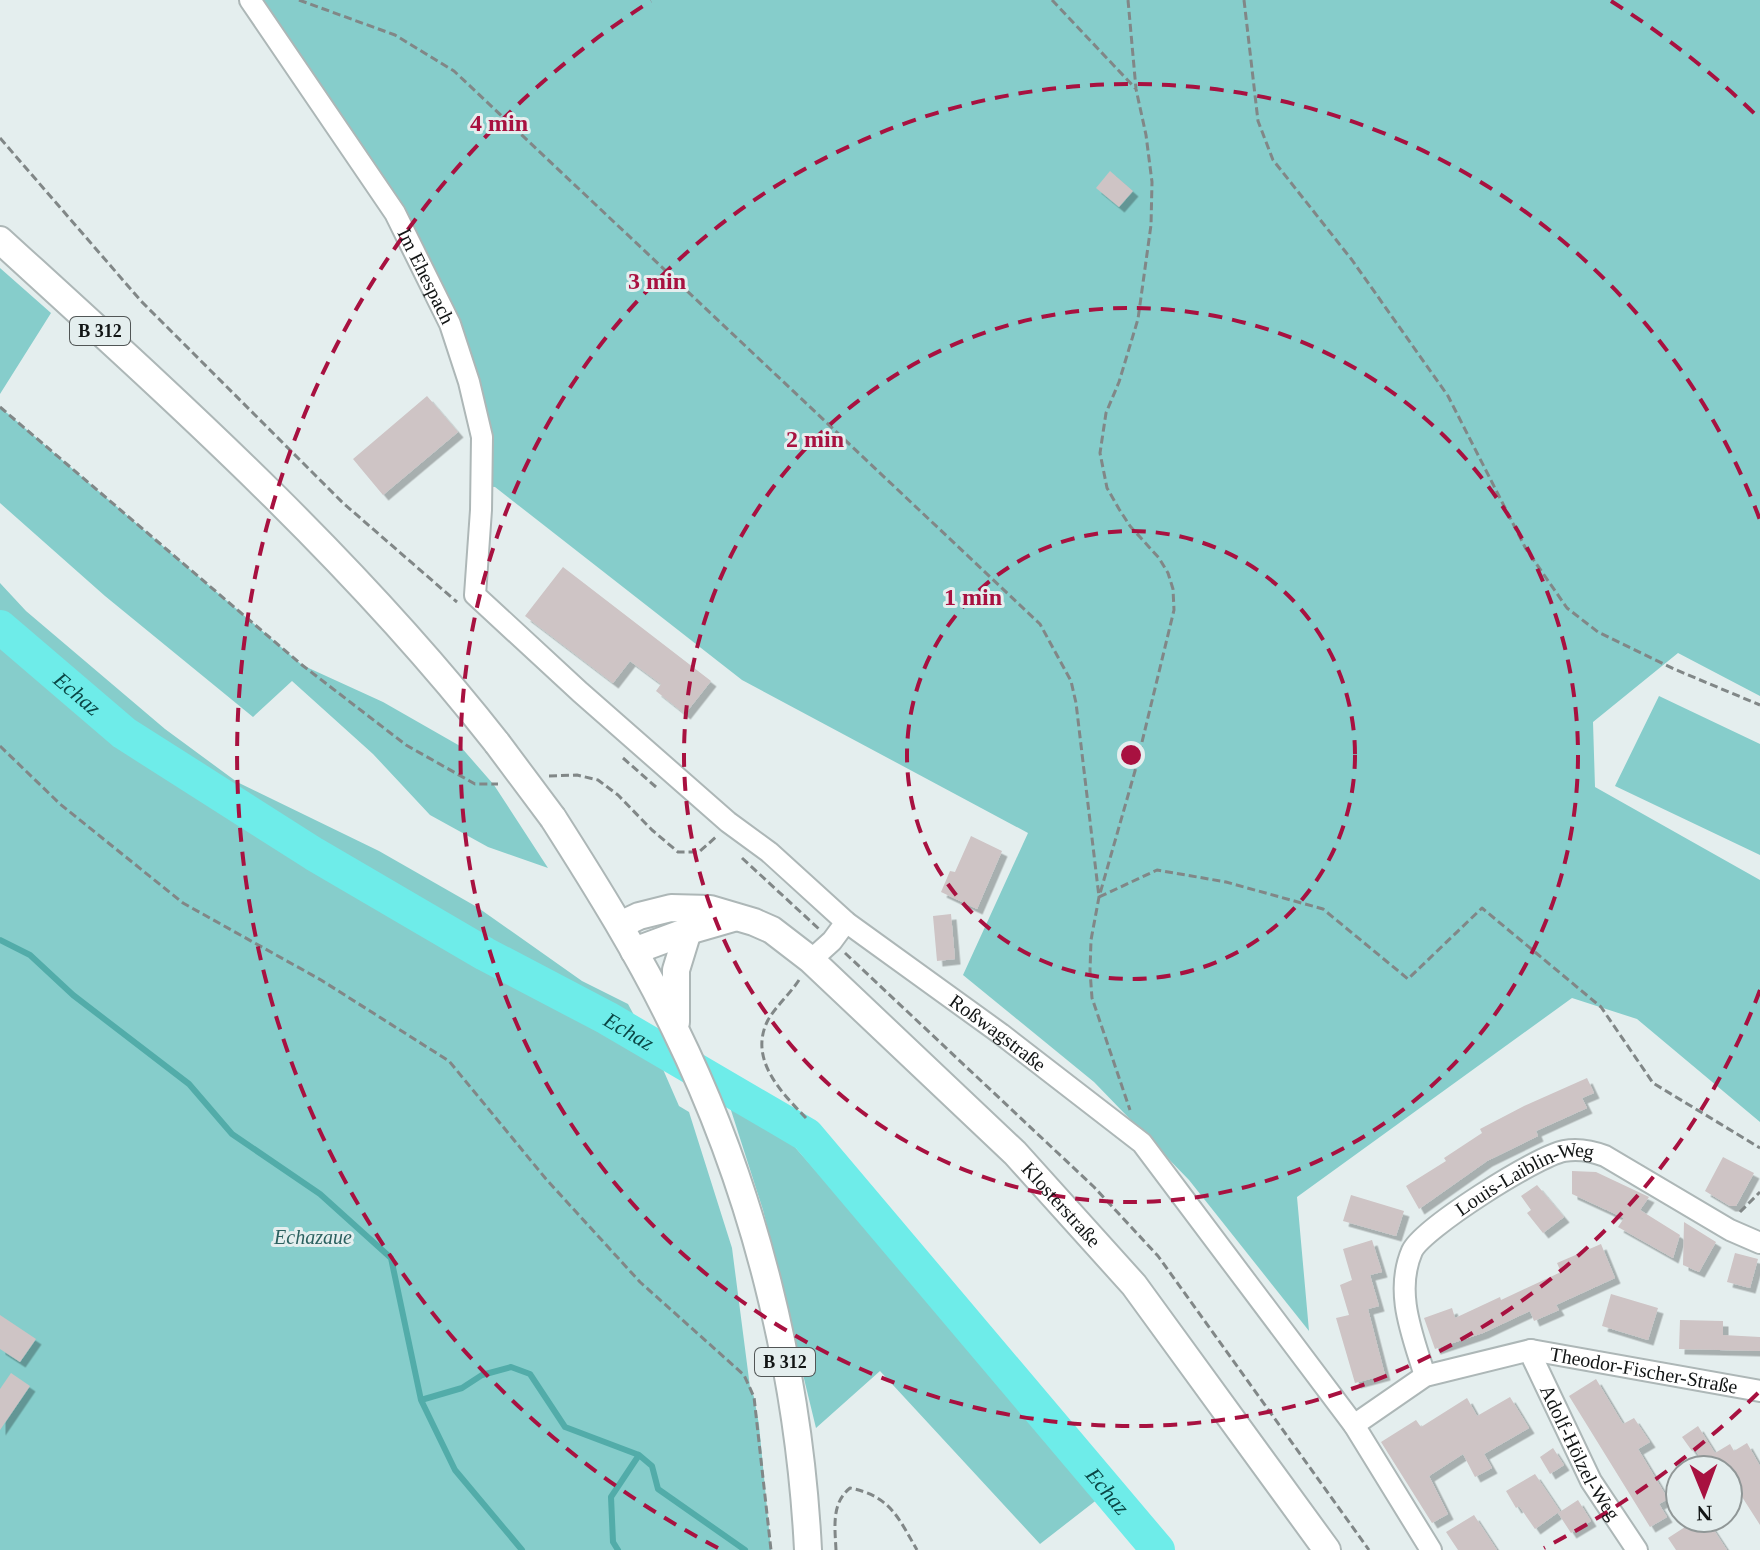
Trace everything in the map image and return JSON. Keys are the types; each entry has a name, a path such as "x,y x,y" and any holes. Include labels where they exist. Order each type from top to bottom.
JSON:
{"main road":[{"name":"B 312","path":"0,240 200,422 338,561 441,673 553,818 620,925 680,1040 736,1178 762,1263 786,1366 799,1441 808,1550"},
{"name":"Klosterstraße","path":"620,925 639,916 671,908 710,909 772,930 811,960 1015,1153 1134,1285 1327,1550"},
{"path":"634,951 688,931 736,918"},
{"path":"680,1040 676,970 688,931"}],"street":[{"name":"Im Ehespach","path":"250,0 395,213 450,324 469,382 482,437 475,595"},
{"name":"Roßwagstraße","path":"475,595 580,692 728,822 769,852 846,922 1001,1034 1142,1143 1354,1425 1431,1550"},
{"path":"811,960 832,941 846,922"},
{"name":"Louis-Laiblin-Weg","path":"1425,1376 1405,1304 1406,1277 1413,1250 1425,1236 1462,1209 1551,1155 1577,1149 1605,1156 1730,1230 1760,1243"},
{"name":"Theodor-Fischer-Straße","path":"1354,1425 1425,1376 1531,1350 1760,1391"},
{"name":"Adolf-Hölzel-Weg","path":"1531,1350 1591,1481 1637,1550"}],"path":[{"path":"299,0 395,35 454,71 1040,624 1071,681 1076,703 1099,897"},
{"path":"1052,0 1136,89"},
{"path":"1128,0 1136,89 1152,182 1151,225 1138,319 1106,413 1100,453 1107,488 1130,526 1159,558 1168,573 1174,610 1135,771 1099,897 1091,940 1090,971 1092,998 1142,1143"},
{"path":"1244,0 1258,121 1273,160 1352,260 1448,396 1526,549 1567,608 1598,632 1674,669 1760,705"},
{"path":"0,138 141,301 343,503"},
{"path":"0,407 302,665"},
{"path":"0,746 60,804 183,903 321,980 449,1061 546,1179 640,1282 744,1375 754,1397 771,1550"},
{"path":"747,862 903,1007"},
{"path":"1099,897 1157,870 1226,882 1323,909 1408,979 1482,908 1601,1007 1653,1083 1760,1148"},
{"path":"806,1118 777,1088 767,1068 762,1044 768,1020 811,960"},
{"path":"1730,1230 1743,1207 1760,1192"},
{"path":"836,1550 835,1514 841,1495 850,1488 871,1492 894,1510 917,1550"}],"green space":[{"path":"250,0 1760,0 1760,696 1678,653 1593,722 1595,787 1760,880 1760,1122 1637,1019 1572,998 1297,1197 1309,1331 1189,1180 1094,1082 963,975 1028,833 742,680 495,487 481,486 469,382 395,213"},
{"path":"0,268 51,313 0,394"},
{"path":"0,407 302,665 383,702 460,746 494,785 548,868 488,847 430,815 373,754 292,681 253,717 105,596 0,503"},
{"name":"Echazaue","path":"0,583 26,611 165,729 237,782 379,851 477,907 582,981 628,1004 679,1106 689,1112 732,1248 750,1387 759,1425 771,1550 0,1550"},
{"path":"1659,696 1760,744 1760,855 1615,786"},
{"path":"729,1104 778,1128 1103,1495 1040,1544 880,1371 816,1428 763,1210"}],"building":[{"path":"1110,171 1133,191 1119,207 1096,188"},
{"path":"427,396 458,432 383,495 353,459"},
{"path":"563,567 711,681 685,714 656,691 661,684 630,661 613,683 525,616"},
{"path":"971,836 1002,851 977,909 941,892 950,871 955,872"},
{"path":"951,914 955,959 937,961 933,916"},
{"path":"1587,1078 1594,1093 1582,1098 1587,1108 1536,1131 1538,1136 1487,1161 1419,1209 1406,1186 1446,1161 1444,1158 1482,1133 1480,1129"},
{"path":"1723,1157 1754,1173 1736,1206 1730,1206 1705,1191"},
{"path":"1572,1171 1596,1172 1649,1197 1640,1210 1680,1235 1673,1258 1618,1227 1624,1218 1572,1194"},
{"path":"1537,1185 1564,1217 1543,1233 1527,1213 1531,1210 1521,1196"},
{"path":"1351,1195 1404,1211 1396,1236 1343,1221"},
{"path":"1684,1222 1716,1242 1699,1272 1683,1265"},
{"path":"1372,1240 1382,1272 1370,1275 1379,1306 1368,1309 1385,1375 1355,1383 1336,1318 1349,1315 1340,1285 1352,1280 1343,1249"},
{"path":"1601,1244 1615,1278 1556,1305 1559,1310 1534,1321 1530,1311 1483,1333 1435,1349 1424,1318 1452,1308 1455,1318 1500,1297 1501,1300 1561,1272 1557,1263"},
{"path":"1735,1253 1758,1259 1750,1288 1727,1282"},
{"path":"1611,1294 1658,1308 1648,1340 1602,1326"},
{"path":"0,1315 36,1339 20,1362 0,1349"},
{"path":"1680,1320 1723,1321 1723,1335 1760,1337 1760,1351 1679,1349"},
{"path":"11,1373 30,1386 0,1430 0,1389"},
{"path":"1596,1379 1623,1424 1634,1418 1650,1442 1638,1449 1664,1492 1664,1501 1659,1504 1664,1519 1650,1527 1569,1396"},
{"path":"1510,1397 1529,1428 1484,1454 1492,1468 1475,1477 1463,1454 1429,1476 1448,1514 1432,1523 1381,1442 1416,1420 1421,1427 1467,1398 1477,1416"},
{"path":"1698,1426 1715,1453 1730,1444 1734,1451 1747,1443 1760,1466 1760,1525 1744,1500 1744,1454 1698,1454 1682,1437"},
{"path":"1553,1448 1564,1465 1550,1474 1540,1457"},
{"path":"1535,1474 1560,1511 1535,1529 1506,1491"},
{"path":"1578,1500 1591,1521 1571,1533 1558,1513"},
{"path":"1474,1515 1497,1550 1458,1550 1446,1532"},
{"path":"1674,1534 1716,1534 1727,1550 1676,1550 1668,1538"}],"waterway":[{"name":"Echaz","path":"0,627 124,733 314,854 485,954 607,1018 807,1135 1158,1550"},
{"path":"0,940 30,955 73,995 189,1084 232,1134 320,1194 391,1258 421,1400 455,1470 522,1550"},
{"path":"421,1400 462,1388 482,1375 511,1367 530,1374 565,1427 639,1455 652,1466 658,1489 745,1550"},
{"path":"618,1550 613,1542 611,1497 639,1455"}]}
